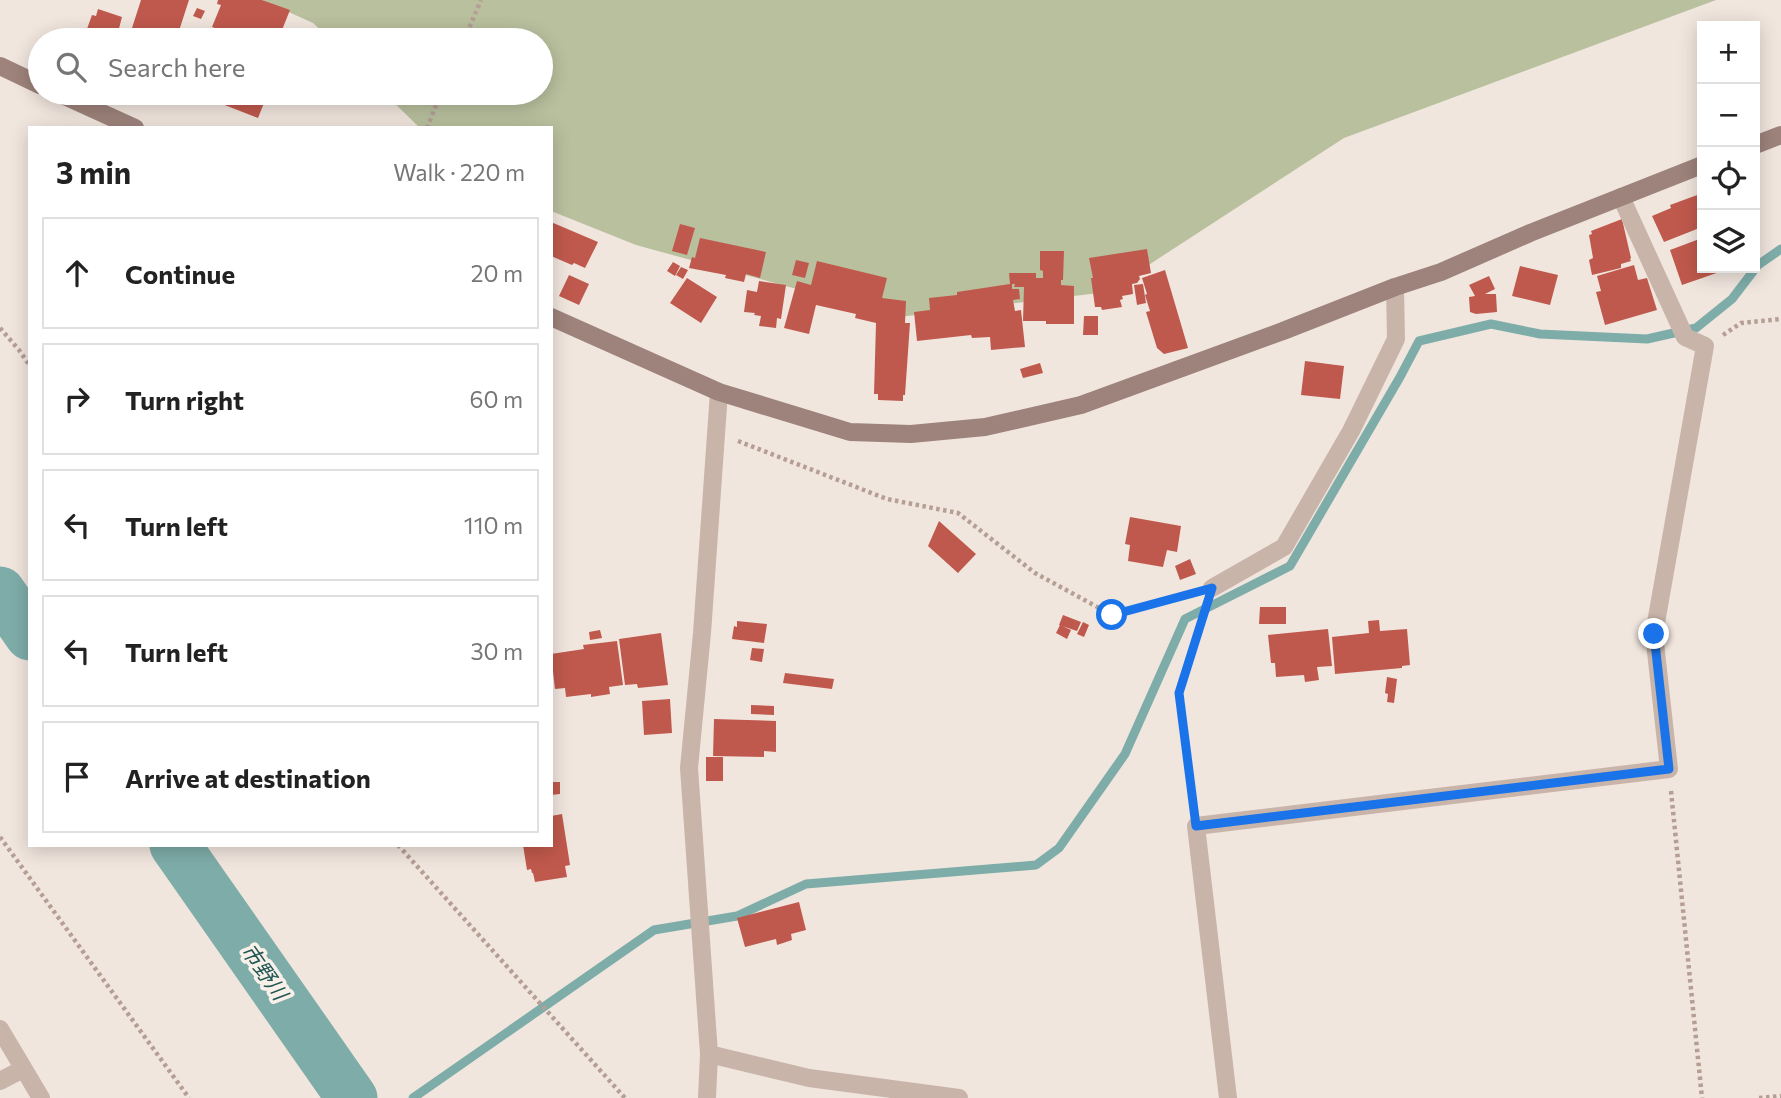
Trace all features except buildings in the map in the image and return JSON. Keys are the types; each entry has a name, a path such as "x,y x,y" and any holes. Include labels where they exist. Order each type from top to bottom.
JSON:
{"street":[{"path":"0,66 28,79"},
{"path":"84,105 131,126"},
{"path":"1760,143 1781,135"},
{"path":"553,318 719,392 850,432 911,434 985,427 1081,405 1441,272 1530,233 1697,167"},
{"path":"1228,1098 1196,826 1669,769 1654,634 1705,346 1685,337 1621,197"},
{"path":"1212,588 1284,547 1351,431 1396,339 1395,287"},
{"path":"707,1098 709,1054 689,768 702,633 719,392"},
{"path":"0,1029 41,1098"},
{"path":"709,1054 809,1078 959,1098"},
{"path":"0,1081 23,1069"}],"path":[{"path":"469,28 481,0"},
{"path":"428,126 436,105"},
{"path":"1705,346 1741,323 1781,318"},
{"path":"0,328 28,363"},
{"path":"716,432 887,499 958,513 1035,573 1112,615 1212,588"},
{"path":"1196,826 1179,693 1212,588"},
{"path":"1669,769 1702,1098"},
{"path":"0,837 189,1098"},
{"path":"400,847 625,1098"},
{"path":"1759,1098 1781,1096"}],"green space":[{"path":"262,0 1716,0 1344,138 1107,292 899,317 636,245 553,212 553,126 418,126 396,105 553,105 553,28 318,28 313,23"}],"waterway":[{"path":"413,1098 654,930 737,916 806,884 1036,865 1059,848 1125,754 1185,619 1290,566 1419,341 1491,324 1540,334 1647,339 1696,328 1732,299 1758,265 1781,249"},
{"name":"市野川","path":"0,592 28,632"},
{"name":"市野川","path":"176,847 352,1098"}],"route":[{"path":"1112,615 1212,588 1179,693 1196,826 1669,769 1654,634"}]}
